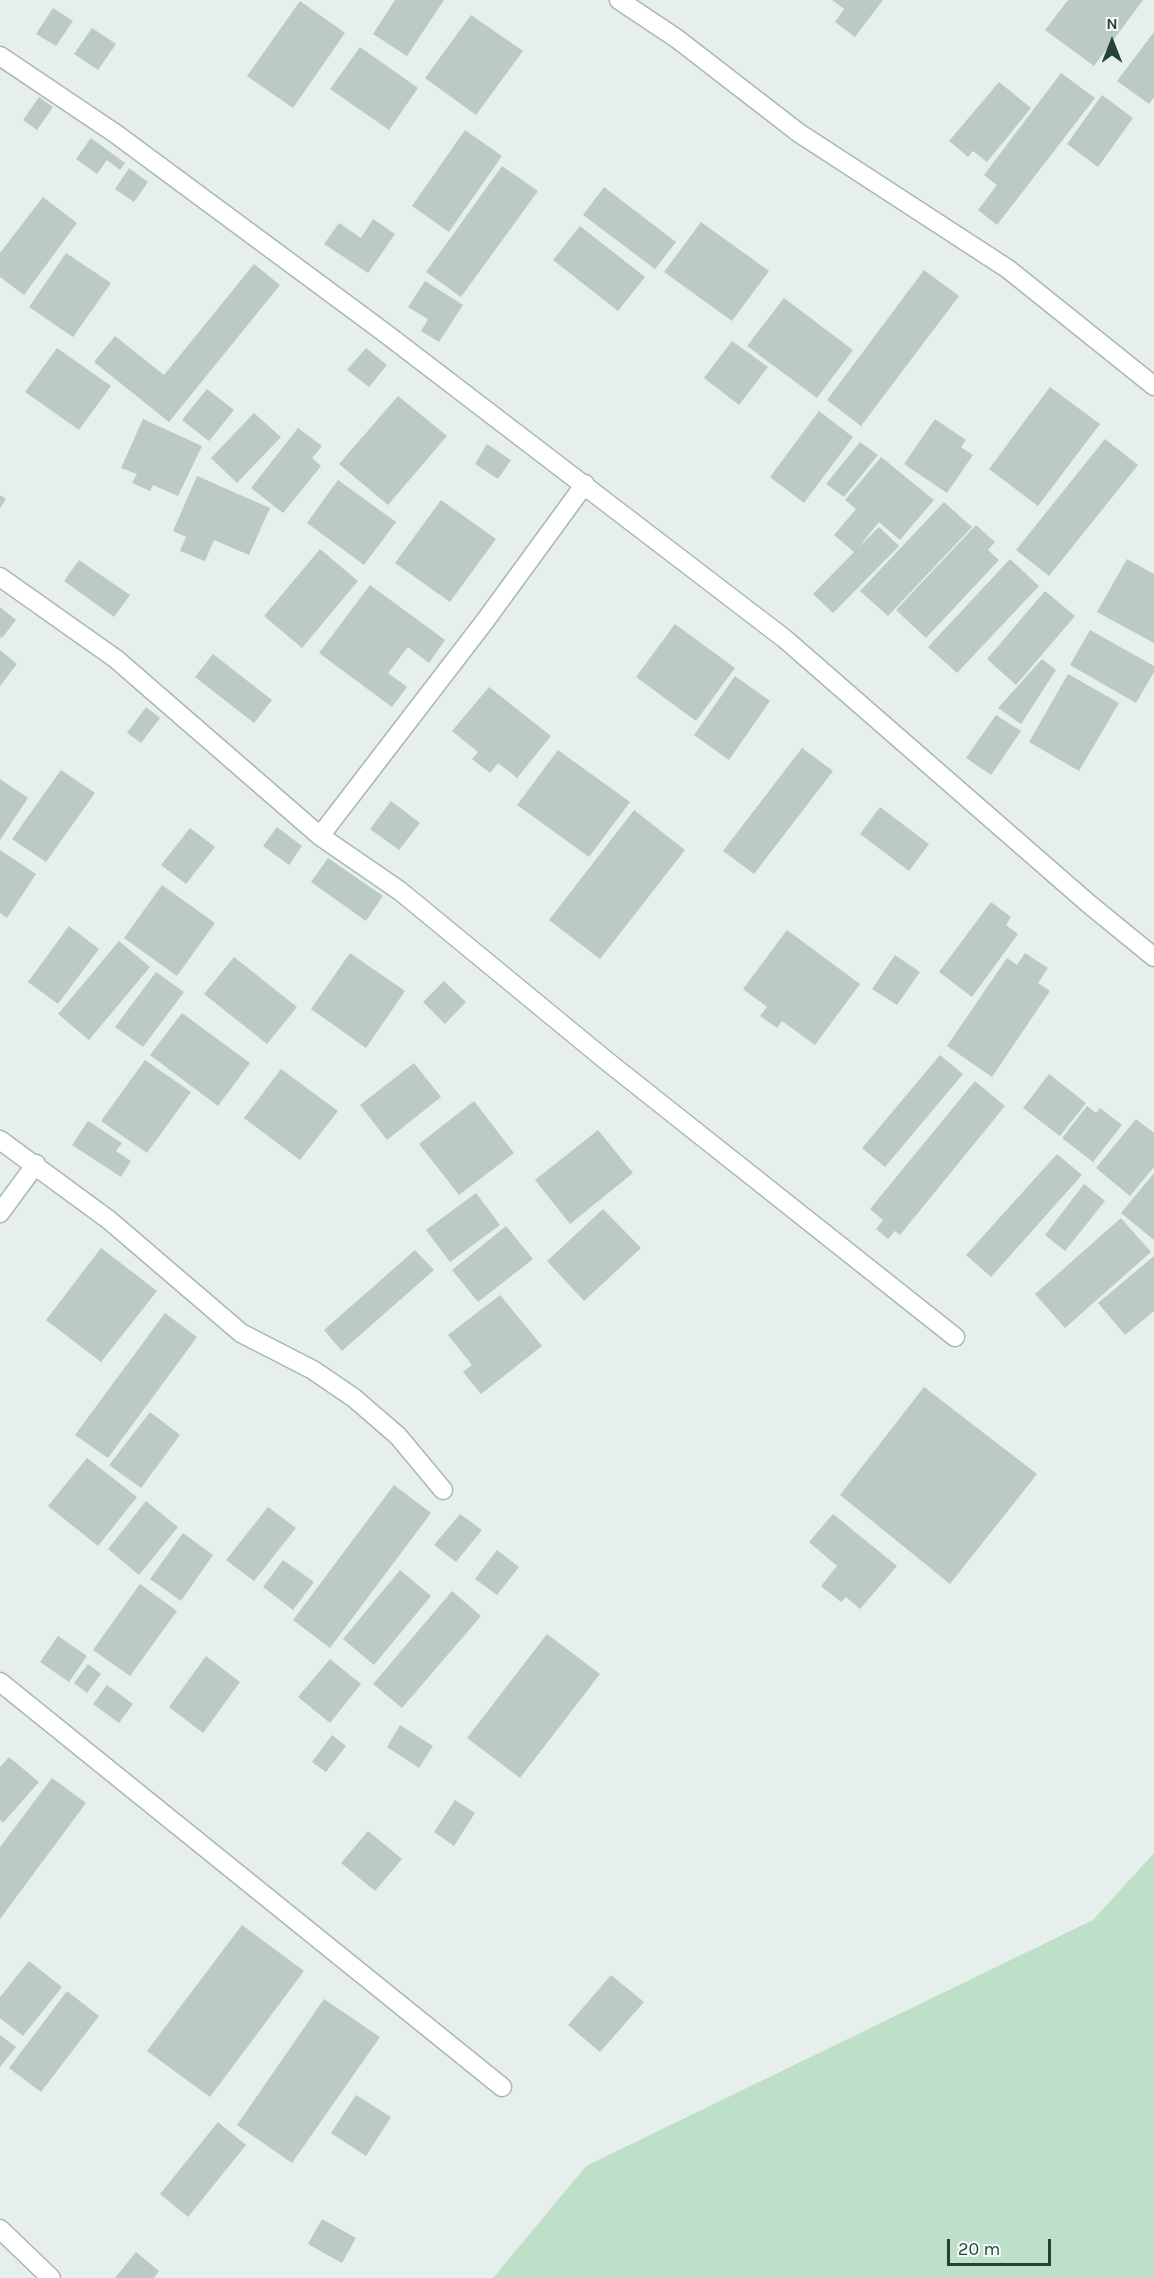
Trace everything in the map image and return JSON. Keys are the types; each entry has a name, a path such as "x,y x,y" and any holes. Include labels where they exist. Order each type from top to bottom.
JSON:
{"street":[{"path":"619,0 676,38 799,133 1008,269 1154,386"},
{"path":"0,56 116,134 585,484 785,639 1089,904 1154,957"},
{"path":"320,836 485,621 585,484"},
{"path":"0,577 116,659 320,836 400,891 618,1069 955,1337"},
{"path":"0,1140 36,1164 109,1220 241,1333 313,1370 354,1398 398,1436 443,1490"},
{"path":"0,1213 36,1164"},
{"path":"0,1682 502,2087"},
{"path":"0,2229 51,2278"}],"green space":[{"path":"1154,1853 1154,2278 493,2278 586,2166 1093,1920"}],"building":[{"path":"395,0 444,0 407,56 373,34"},
{"path":"832,0 883,0 855,37 835,22 844,9"},
{"path":"1068,0 1143,0 1094,66 1045,30"},
{"path":"300,1 345,33 293,108 247,76"},
{"path":"53,8 73,21 56,46 36,34"},
{"path":"471,15 523,51 476,115 425,78"},
{"path":"92,28 116,44 98,70 74,54"},
{"path":"1154,32 1154,97 1149,104 1117,81"},
{"path":"360,47 418,88 389,130 330,89"},
{"path":"1061,73 1095,98 997,225 978,210 997,185 984,175"},
{"path":"999,82 1031,108 987,162 973,151 968,157 949,141"},
{"path":"1102,95 1133,118 1098,167 1067,144"},
{"path":"39,97 53,107 37,130 23,120"},
{"path":"465,130 502,156 449,232 412,206"},
{"path":"91,138 125,163 120,170 107,160 97,174 76,159"},
{"path":"502,166 538,191 461,297 426,272"},
{"path":"129,168 148,182 134,202 115,189"},
{"path":"604,187 676,242 655,269 583,215"},
{"path":"43,197 77,223 24,295 0,277 0,253"},
{"path":"373,219 395,234 368,273 324,244 339,223 361,238"},
{"path":"701,222 769,271 732,321 664,272"},
{"path":"580,226 645,277 618,311 553,260"},
{"path":"66,253 111,283 73,337 29,307"},
{"path":"254,264 280,285 169,422 94,362 115,336 164,375"},
{"path":"924,270 959,296 861,426 827,400"},
{"path":"425,281 463,305 439,342 421,331 428,319 408,307"},
{"path":"784,298 853,350 817,398 747,346"},
{"path":"732,341 768,367 739,405 704,378"},
{"path":"57,348 111,386 79,430 25,392"},
{"path":"366,348 387,365 369,387 347,370"},
{"path":"1050,387 1100,424 1038,506 989,469"},
{"path":"207,389 234,410 209,441 182,420"},
{"path":"398,396 447,436 388,505 339,464"},
{"path":"819,411 853,437 804,503 770,477"},
{"path":"254,413 281,437 237,483 211,458"},
{"path":"143,419 202,446 178,496 153,485 150,491 132,483 137,474 121,468"},
{"path":"935,419 966,440 961,447 973,455 947,493 904,464"},
{"path":"298,428 322,446 312,458 321,466 283,513 251,488"},
{"path":"1105,439 1138,465 1049,576 1016,550"},
{"path":"860,442 878,455 844,497 826,484"},
{"path":"487,444 511,460 498,479 475,464"},
{"path":"881,457 934,500 900,540 879,522 858,548 879,527 899,546 833,613 813,594 854,552 834,535 856,509 845,500"},
{"path":"197,476 270,508 249,555 214,540 205,561 180,551 186,537 173,531"},
{"path":"338,480 396,522 364,565 307,523"},
{"path":"0,495 6,499 0,508"},
{"path":"441,500 496,539 450,602 395,563"},
{"path":"944,502 972,527 888,616 860,591"},
{"path":"976,525 995,542 988,550 999,560 926,638 896,610"},
{"path":"320,549 358,581 302,648 264,616"},
{"path":"1010,559 1039,586 957,673 928,647"},
{"path":"1127,559 1154,574 1154,643 1097,612"},
{"path":"79,560 130,595 114,617 64,581"},
{"path":"370,585 445,640 429,663 408,647 388,673 407,687 392,707 319,653"},
{"path":"1045,591 1075,616 1016,685 987,659"},
{"path":"0,607 16,620 2,638 0,637"},
{"path":"675,624 735,668 696,721 636,677"},
{"path":"1090,630 1154,666 1154,672 1136,703 1070,665"},
{"path":"0,650 17,664 0,686"},
{"path":"213,654 272,700 254,723 195,677"},
{"path":"1042,659 1056,670 1021,724 998,708"},
{"path":"1068,674 1119,703 1079,771 1029,742"},
{"path":"735,676 770,701 729,760 694,735"},
{"path":"489,687 551,736 517,778 498,763 490,773 472,759 478,752 452,731"},
{"path":"146,707 160,718 141,743 127,733"},
{"path":"996,715 1021,731 991,775 966,758"},
{"path":"802,748 833,771 754,874 723,851"},
{"path":"558,750 630,802 589,857 517,805"},
{"path":"61,770 95,793 46,862 12,839"},
{"path":"0,779 28,798 0,840"},
{"path":"391,801 420,823 399,850 370,829"},
{"path":"880,807 929,844 909,871 860,834"},
{"path":"634,810 685,850 600,959 549,920"},
{"path":"277,827 302,846 289,865 263,846"},
{"path":"190,828 215,847 186,884 161,865"},
{"path":"0,850 36,874 7,918 0,913"},
{"path":"328,858 383,896 366,921 311,882"},
{"path":"162,885 215,923 177,976 124,938"},
{"path":"991,902 1011,917 1006,925 1018,934 972,997 939,972"},
{"path":"69,926 99,949 58,1004 28,982"},
{"path":"787,930 860,984 815,1045 782,1021 777,1028 760,1016 767,1007 743,989"},
{"path":"119,941 150,967 89,1040 58,1014"},
{"path":"350,953 405,991 366,1048 311,1009"},
{"path":"1025,953 1048,968 1038,983 1050,991 992,1077 947,1046 1007,958 1017,965"},
{"path":"895,955 920,972 897,1005 872,989"},
{"path":"234,957 297,1007 267,1044 204,994"},
{"path":"156,972 184,992 143,1047 115,1027"},
{"path":"444,981 466,1002 445,1024 423,1002"},
{"path":"182,1013 250,1063 218,1106 150,1055"},
{"path":"940,1055 963,1074 885,1167 862,1148"},
{"path":"145,1060 191,1092 147,1153 101,1121"},
{"path":"414,1063 441,1097 387,1140 360,1105"},
{"path":"281,1069 338,1111 300,1160 244,1118"},
{"path":"1049,1074 1086,1103 1060,1136 1023,1108"},
{"path":"975,1081 1005,1106 900,1235 895,1231 888,1239 876,1229 883,1220 870,1209"},
{"path":"474,1101 514,1153 459,1195 419,1144"},
{"path":"1087,1106 1096,1113 1100,1108 1122,1125 1093,1162 1062,1138"},
{"path":"1136,1119 1154,1133 1154,1167 1130,1196 1096,1168"},
{"path":"88,1121 122,1143 116,1151 131,1161 121,1177 72,1145"},
{"path":"598,1130 633,1173 570,1224 535,1180"},
{"path":"1057,1154 1082,1175 991,1277 966,1255"},
{"path":"1154,1173 1154,1240 1121,1213"},
{"path":"1084,1184 1105,1201 1065,1251 1045,1235"},
{"path":"476,1193 500,1225 450,1262 426,1230"},
{"path":"603,1209 641,1248 584,1301 547,1261"},
{"path":"1121,1218 1151,1252 1065,1328 1035,1294"},
{"path":"506,1226 533,1259 478,1302 452,1270"},
{"path":"101,1248 157,1291 101,1362 46,1320"},
{"path":"415,1250 434,1270 342,1351 324,1330"},
{"path":"1154,1256 1154,1311 1125,1335 1098,1303"},
{"path":"500,1295 542,1346 481,1394 463,1372 472,1365 448,1335"},
{"path":"165,1313 197,1337 108,1458 75,1435"},
{"path":"924,1387 1037,1474 950,1584 840,1495"},
{"path":"150,1412 180,1435 141,1488 109,1465"},
{"path":"87,1458 137,1497 98,1546 48,1506"},
{"path":"394,1485 431,1513 330,1648 293,1620"},
{"path":"146,1501 178,1527 139,1575 108,1549"},
{"path":"268,1507 296,1528 254,1581 226,1560"},
{"path":"460,1514 482,1530 456,1562 434,1545"},
{"path":"833,1514 897,1566 860,1609 846,1597 841,1602 821,1586 837,1566 809,1542"},
{"path":"183,1533 213,1555 181,1601 150,1579"},
{"path":"497,1550 519,1567 497,1595 475,1579"},
{"path":"283,1560 314,1582 293,1610 263,1587"},
{"path":"400,1570 431,1596 374,1665 343,1639"},
{"path":"140,1584 177,1611 130,1676 93,1650"},
{"path":"452,1591 481,1616 402,1708 373,1684"},
{"path":"547,1634 600,1674 520,1778 467,1738"},
{"path":"58,1636 87,1656 69,1682 40,1662"},
{"path":"206,1656 240,1682 203,1733 169,1707"},
{"path":"330,1659 361,1684 330,1723 298,1697"},
{"path":"88,1664 101,1674 87,1693 74,1683"},
{"path":"107,1685 133,1704 119,1723 93,1704"},
{"path":"400,1725 433,1746 419,1768 387,1747"},
{"path":"332,1735 346,1746 326,1772 312,1762"},
{"path":"9,1757 39,1782 3,1823 0,1820 0,1767"},
{"path":"52,1778 86,1803 0,1919 0,1847"},
{"path":"455,1800 475,1813 454,1846 434,1832"},
{"path":"368,1831 402,1859 375,1891 341,1863"},
{"path":"242,1925 304,1971 210,2097 147,2051"},
{"path":"29,1961 62,1987 23,2036 0,2018 0,1997"},
{"path":"611,1975 644,2002 600,2052 568,2025"},
{"path":"67,1991 99,2016 41,2092 9,2068"},
{"path":"324,1999 380,2037 292,2163 237,2125"},
{"path":"0,2035 16,2047 0,2067"},
{"path":"356,2095 391,2117 366,2156 331,2133"},
{"path":"218,2122 246,2145 188,2217 160,2194"},
{"path":"322,2219 356,2238 342,2263 308,2244"},
{"path":"136,2252 159,2271 154,2278 115,2278"}]}
